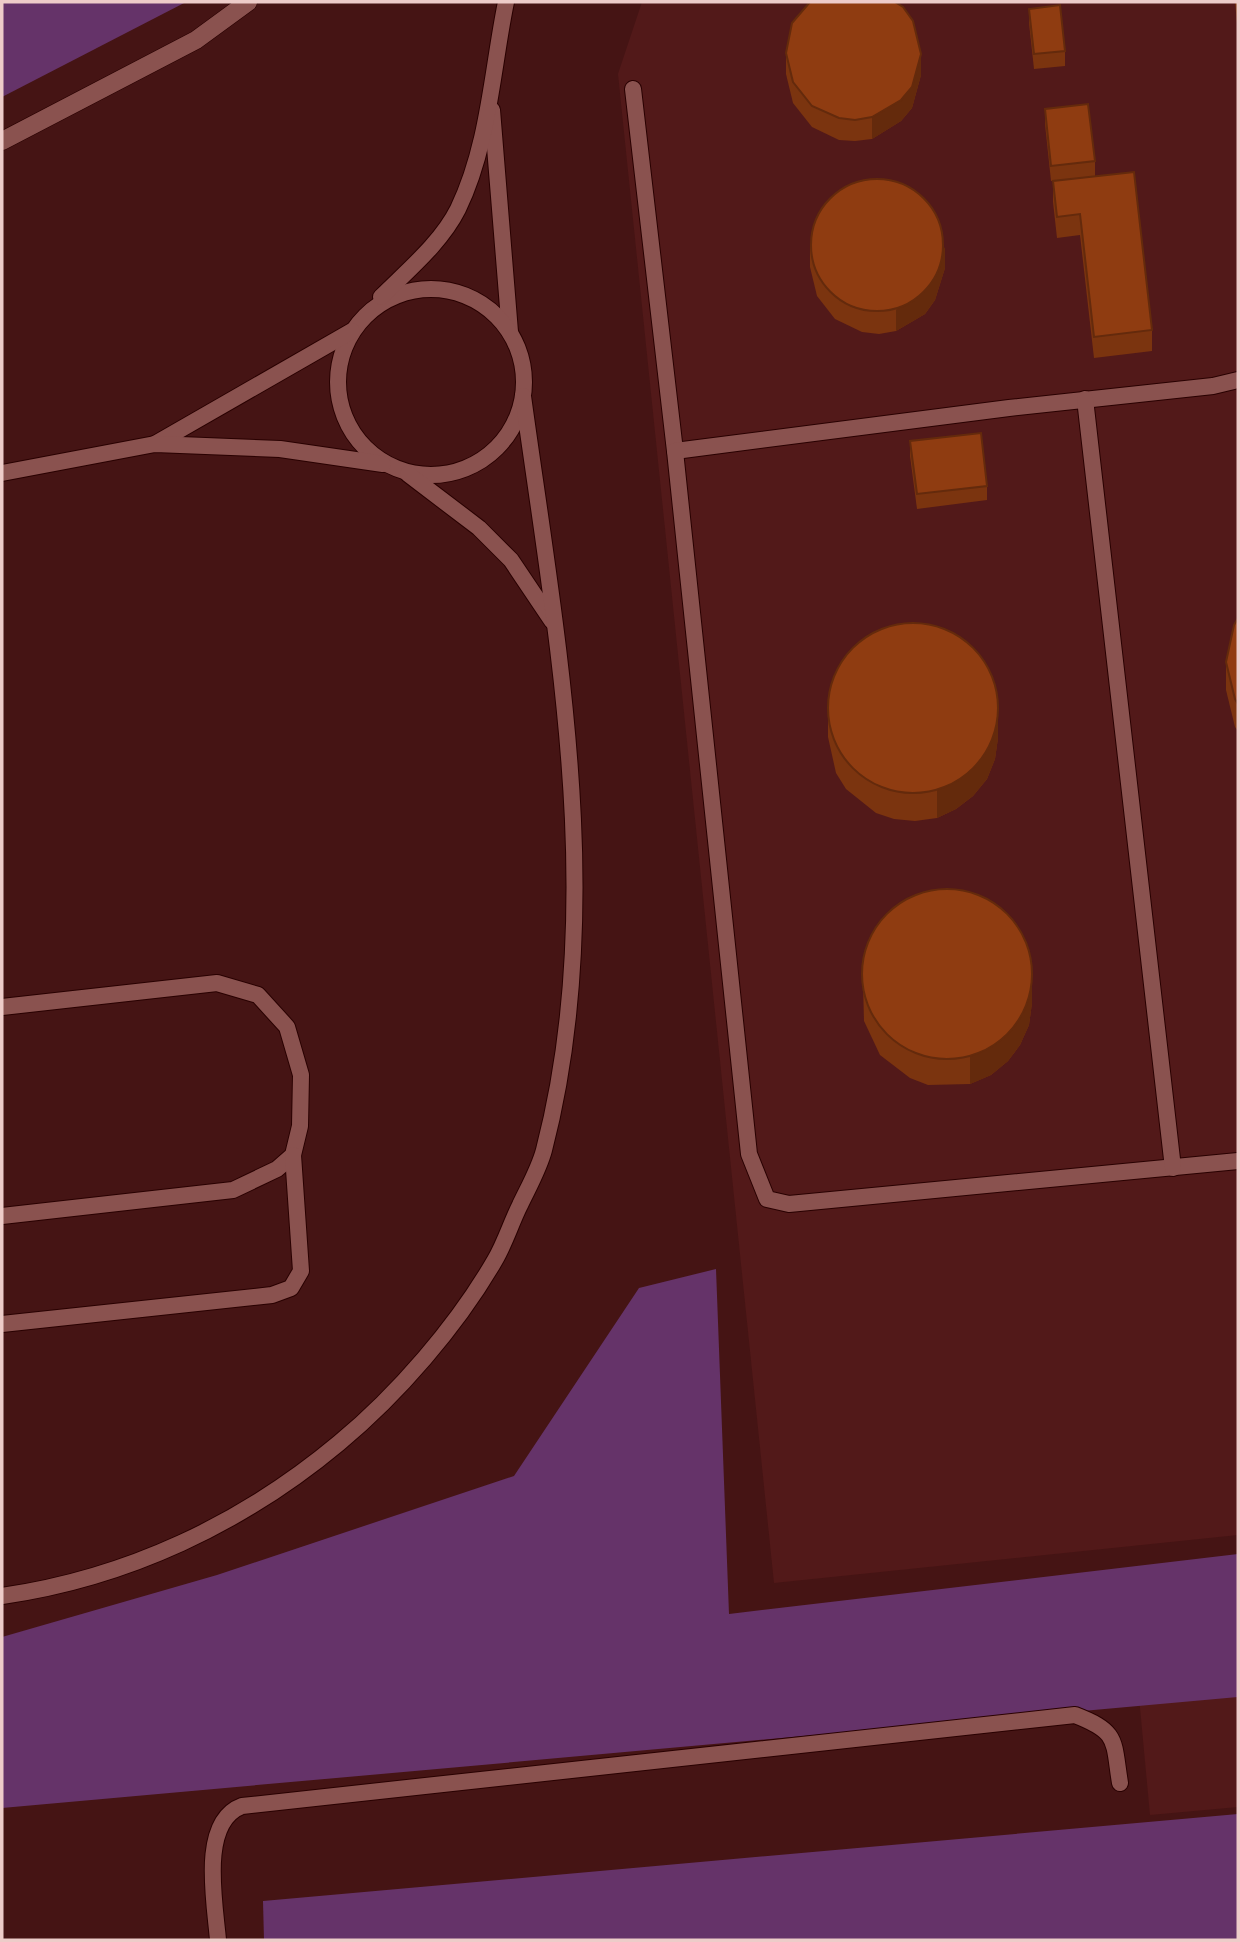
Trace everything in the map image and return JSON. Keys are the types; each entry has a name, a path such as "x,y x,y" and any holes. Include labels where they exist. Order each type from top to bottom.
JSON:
{"street":[{"path":"2,141 196,40 248,2"}],"lane":[{"path":"385,465 361,445 345,420 337,390 339,359 352,331 365,314 435,242 458,210 474,164 491,97 506,2"},
{"path":"633,89 675,451 749,1154 767,1199 789,1204 1238,1161"},
{"path":"491,97 510,332"},
{"path":"2,1596 48,1589 133,1563 209,1532 295,1479 367,1420 438,1342 495,1260 543,1154 566,1036 576,882 569,769 554,623 523,396 520,352 510,332 492,311 469,295 442,288 414,288 387,298 365,314"},
{"path":"155,444 352,331"},
{"path":"675,451 1086,399 1213,386 1238,380"},
{"path":"2,473 155,444 280,449 385,465 408,473 439,476 469,468 495,451 514,426 523,396"},
{"path":"1086,399 1173,1168"},
{"path":"408,473 479,528 510,560 554,623"},
{"path":"2,1007 217,983 258,995 287,1027 301,1074 300,1126 293,1155 301,1271 291,1288 272,1295 2,1324"},
{"path":"2,1216 233,1190 277,1169 293,1155"},
{"path":"218,1940 214,1845 218,1824 231,1810 242,1806 1075,1715 1101,1725 1113,1738 1120,1783"}],"shaded area":[{"path":"2,2 186,2 2,97"},
{"path":"642,2 1238,2 1238,1535 774,1583 618,74"},
{"path":"716,1269 729,1614 1238,1554 1238,1697 2,1808 2,1637 217,1575 514,1476 639,1288"},
{"path":"1238,1688 1238,1807 1150,1815 1139,1697"},
{"path":"1238,1814 1238,1940 264,1940 263,1901"}],"building":[{"path":"810,2 895,2 903,7 913,21 921,54 912,87 901,100 872,117 855,120 839,118 812,106 793,82 786,53 792,23"},
{"path":"1060,5 1065,51 1034,54 1029,9"},
{"path":"1088,104 1095,161 1051,166 1045,109"},
{"path":"1134,172 1152,330 1094,337 1080,214 1057,217 1053,181"},
{"path":"877,179 902,184 924,198 938,220 943,245 938,270 924,292 902,306 877,311 852,306 830,292 816,270 811,245 816,220 830,198 852,184"},
{"path":"981,433 987,486 917,494 910,441"},
{"path":"1238,618 1238,704 1226,662"},
{"path":"913,623 945,630 960,637 973,648 984,661 991,676 998,708 991,740 984,755 973,768 960,779 945,786 913,793 881,786 866,779 853,768 842,755 835,740 828,708 835,676 842,661 853,648 866,637 881,630"},
{"path":"947,889 979,896 1007,914 1025,942 1032,974 1025,1006 1007,1034 979,1052 947,1059 915,1052 887,1034 869,1006 862,974 869,942 887,914 915,896"}]}
